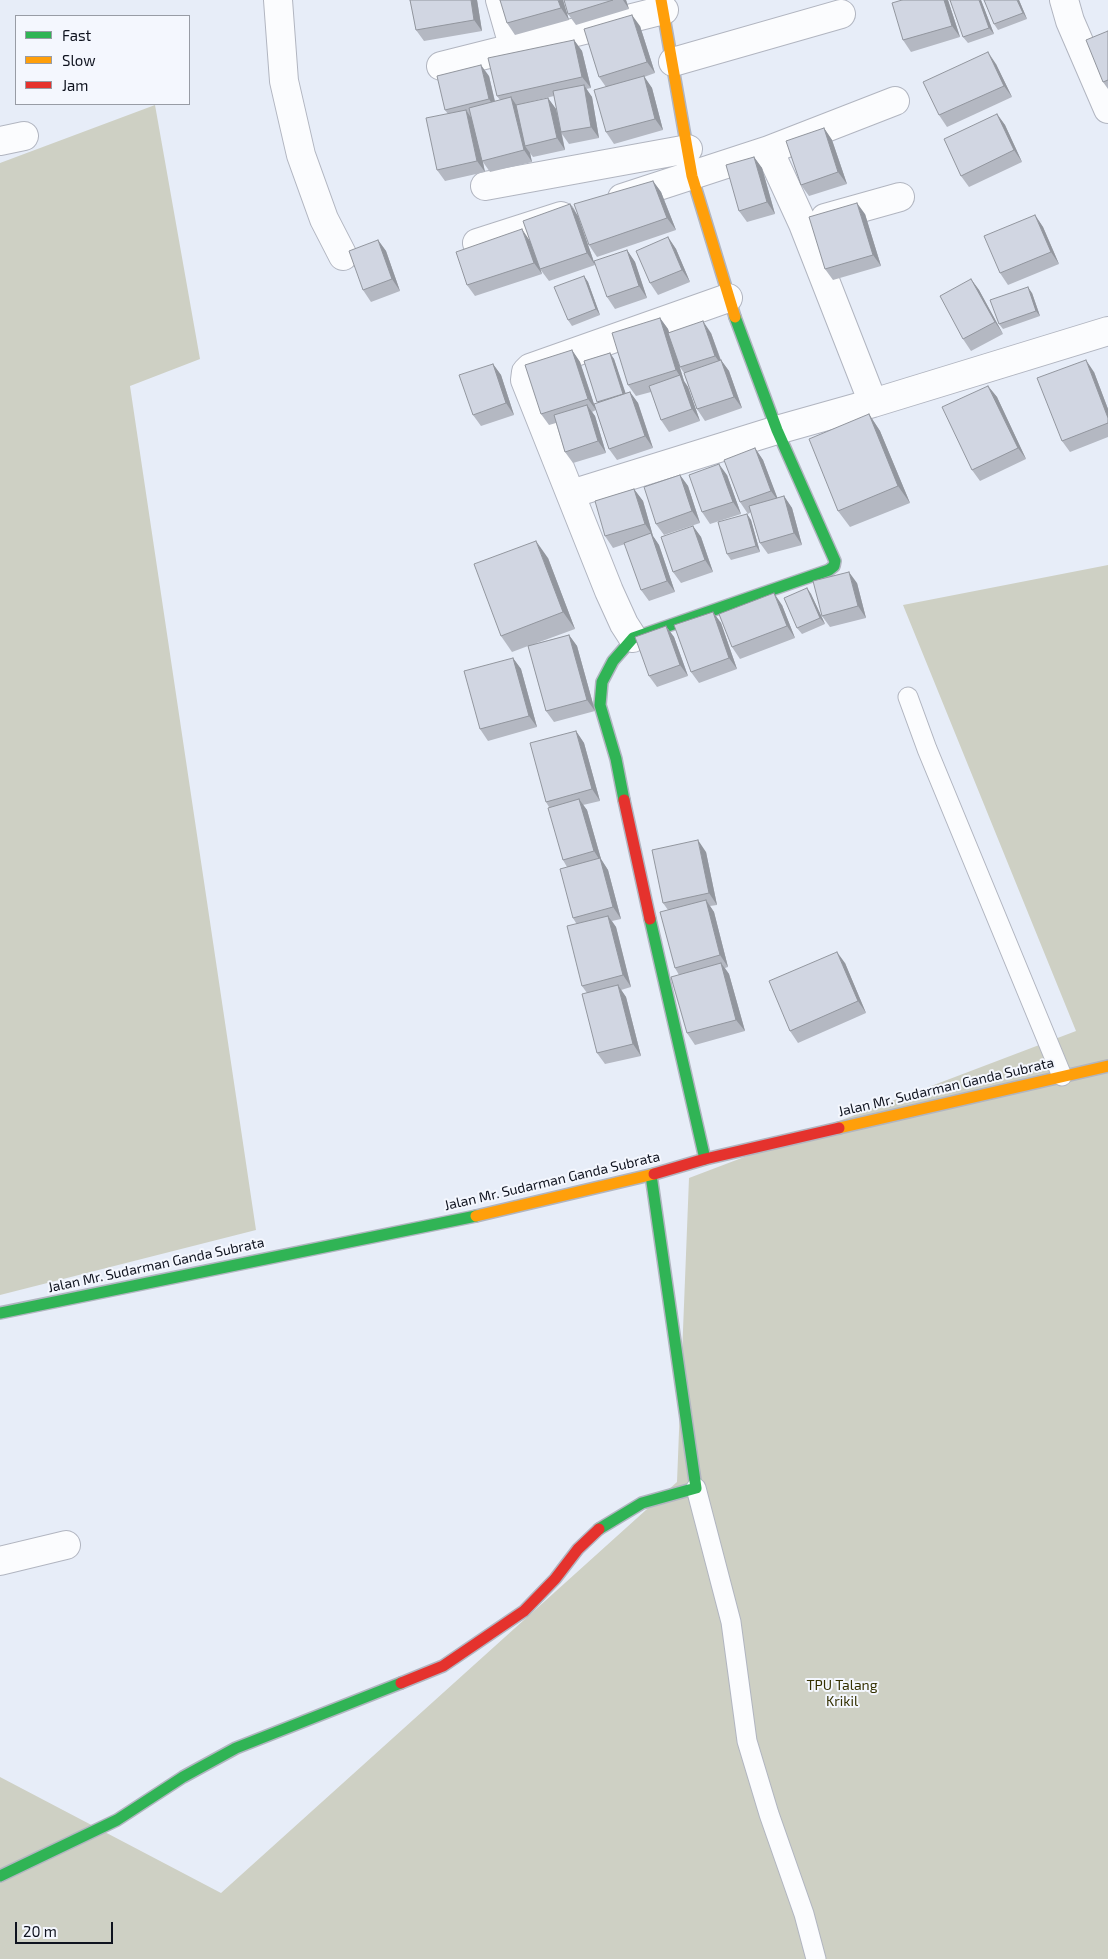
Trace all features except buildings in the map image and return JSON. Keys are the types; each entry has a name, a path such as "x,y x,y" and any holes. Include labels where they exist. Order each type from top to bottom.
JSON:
{"street":[{"path":"278,0 284,81 301,154 324,220 342,256"},
{"path":"500,0 514,49"},
{"path":"1068,1 1070,21 1108,109"},
{"path":"442,66 514,49 662,5 692,176 728,298 777,430 835,561 834,566 829,570 633,638 613,661 602,682 600,705 616,759 627,818 705,1159"},
{"path":"673,62 841,14"},
{"path":"477,243 692,176 769,150 896,102"},
{"path":"485,186 688,149"},
{"path":"769,150 803,224 873,404"},
{"path":"803,224 900,197"},
{"path":"633,638 624,624 609,591 525,380 526,372 530,368 728,298"},
{"path":"571,494 777,430 873,404 1108,331"},
{"name":"Jalan Mr. Sudarman Ganda Subrata","path":"0,1312 501,1211 705,1159 1108,1066"},
{"path":"0,1876 118,1820 183,1777 236,1748 444,1666 524,1611 555,1580 578,1549 603,1525 642,1503 696,1488 651,1174"},
{"path":"0,1562 66,1545"}],"lane":[{"path":"908,697 927,749 1062,1076"},
{"path":"696,1488 731,1622 747,1741 769,1814 804,1914 816,1959"}],"green space":[{"path":"155,105 200,359 130,386 256,1230 0,1295 0,163"},
{"name":"TPU Talang Krikil","path":"1108,565 1108,1959 0,1959 0,1777 221,1893 677,1482 689,1178 1076,1031 903,605"}],"traffic: fast":[{"path":"624,800 616,759 600,705 602,682 613,661 633,638 829,570 834,566 835,561 777,430 735,317"},
{"path":"650,919 705,1159"},
{"path":"599,1529 642,1503 696,1488 651,1175"},
{"path":"0,1313 476,1216"},
{"path":"0,1876 117,1820 183,1777 236,1748 401,1683"}],"traffic: slow":[{"path":"661,0 692,176 735,317"},
{"path":"839,1128 1108,1066"},
{"path":"476,1216 654,1174"}],"traffic: jam":[{"path":"624,800 650,919"},
{"path":"654,1174 705,1159 839,1128"},
{"path":"401,1683 443,1666 524,1611 555,1579 578,1549 599,1529"}]}
